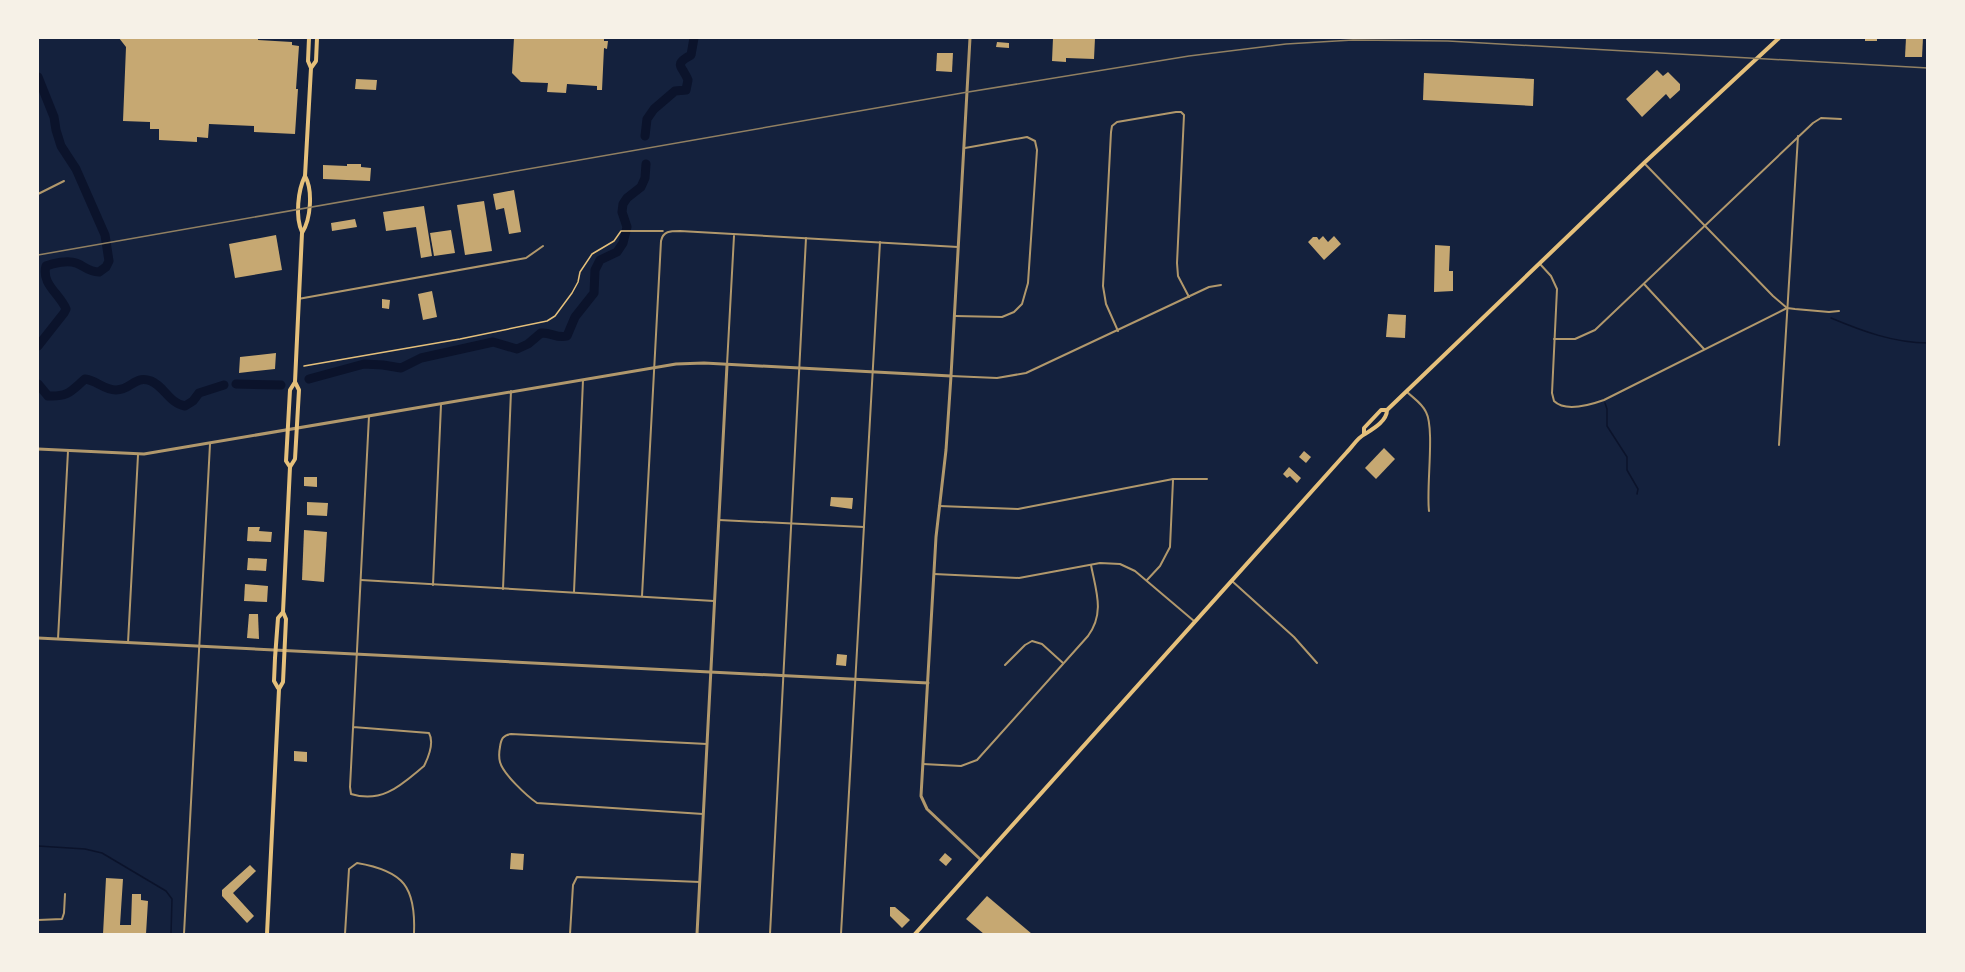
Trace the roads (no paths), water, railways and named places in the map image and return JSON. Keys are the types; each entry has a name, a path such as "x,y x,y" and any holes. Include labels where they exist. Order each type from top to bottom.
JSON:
{"main road":[{"path":"302,233 298,225 301,184 305,176 311,68 308,61 309,38"},
{"path":"311,68 316,61 317,38"},
{"path":"915,934 1364,434 1371,432 1387,415 1387,410 1644,163 1779,38"},
{"path":"267,934 279,689 283,681 285,651 286,619 283,612 290,466 295,459 299,390 295,382 298,299 302,233 307,225 309,184 305,176"},
{"path":"290,466 286,460 290,390 295,382"},
{"path":"1364,434 1364,428 1374,417 1381,410 1387,410"},
{"path":"279,689 274,681 278,618 283,612"}],"street":[{"path":"970,38 955,316 946,450 934,574 921,796 924,805 981,860"},
{"path":"1118,331 1106,304 1102,286 1111,132 1117,122 1176,112 1184,115 1177,268 1189,297"},
{"path":"1554,339 1575,339 1590,333 1798,136 1821,118 1841,118"},
{"path":"955,316 1002,317 1014,312 1022,304 1028,283 1037,146 1034,139 1027,136 964,148"},
{"path":"1779,445 1798,136"},
{"path":"1644,163 1787,308"},
{"path":"38,194 64,181"},
{"path":"642,596 663,234 666,232 806,238 958,247"},
{"path":"697,934 734,235"},
{"path":"770,934 806,238"},
{"path":"842,934 880,242"},
{"path":"298,299 526,258 543,246"},
{"path":"1540,264 1551,276 1557,290 1552,393 1554,401 1564,406 1591,404 1604,400 1787,308 1829,312 1839,310"},
{"path":"1644,284 1704,349"},
{"path":"38,449 138,455 288,432 441,403 685,363 997,378 1016,376 1118,331 1209,287 1221,285"},
{"path":"574,592 584,379"},
{"path":"503,588 511,391"},
{"path":"1406,392 1424,407 1429,420 1427,488 1429,512"},
{"path":"433,585 441,403"},
{"path":"353,727 426,731 431,735 431,739 424,766 394,790 371,796 351,794 353,727 369,416"},
{"path":"184,934 210,444"},
{"path":"58,639 68,451"},
{"path":"128,643 138,455"},
{"path":"939,506 1018,509 1173,479 1207,479"},
{"path":"1147,580 1160,566 1170,547 1173,479"},
{"path":"719,520 864,527"},
{"path":"934,574 1019,579 1110,562 1135,571 1196,623"},
{"path":"924,764 961,766 974,762 1088,636 1097,620 1099,605 1091,565"},
{"path":"361,580 714,601"},
{"path":"1232,581 1294,637 1317,663"},
{"path":"38,638 928,683"},
{"path":"1005,665 1032,641 1042,644 1064,663"},
{"path":"704,814 537,803 502,767 500,745 504,737 511,734 707,744"},
{"path":"345,934 349,869 352,864 357,863 387,870 405,884 413,903 414,934"},
{"path":"570,934 573,885 577,877 700,882"},
{"path":"38,920 62,919 65,894"}],"waterway":[{"path":"645,136 647,119 654,109 675,91 686,90 688,80 680,66 682,61 691,55 694,38"},
{"path":"38,77 54,117 61,146 76,169 105,235 109,261 106,267 99,272 73,262 46,266 46,278 66,309 38,346"},
{"path":"309,379 364,364 401,368 421,358 493,342 517,349 528,344 541,333 567,336 575,317 594,293 595,270 600,260 617,252 623,243 627,227 622,212 623,204 641,187 645,178 646,164"},
{"path":"1831,318 1891,339 1928,343"},
{"path":"38,384 48,396 55,396 69,392 85,379 116,390 145,380 156,384 175,402 185,406 199,393 224,385"},
{"path":"236,384 281,385"},
{"path":"1605,403 1607,426 1627,457 1627,470 1638,489 1637,494"},
{"path":"38,846 85,849 102,853 166,891 172,899 171,934"}],"railway":[{"path":"38,255 962,93 1189,56 1286,44 1353,40 1448,41 1928,68"}]}
